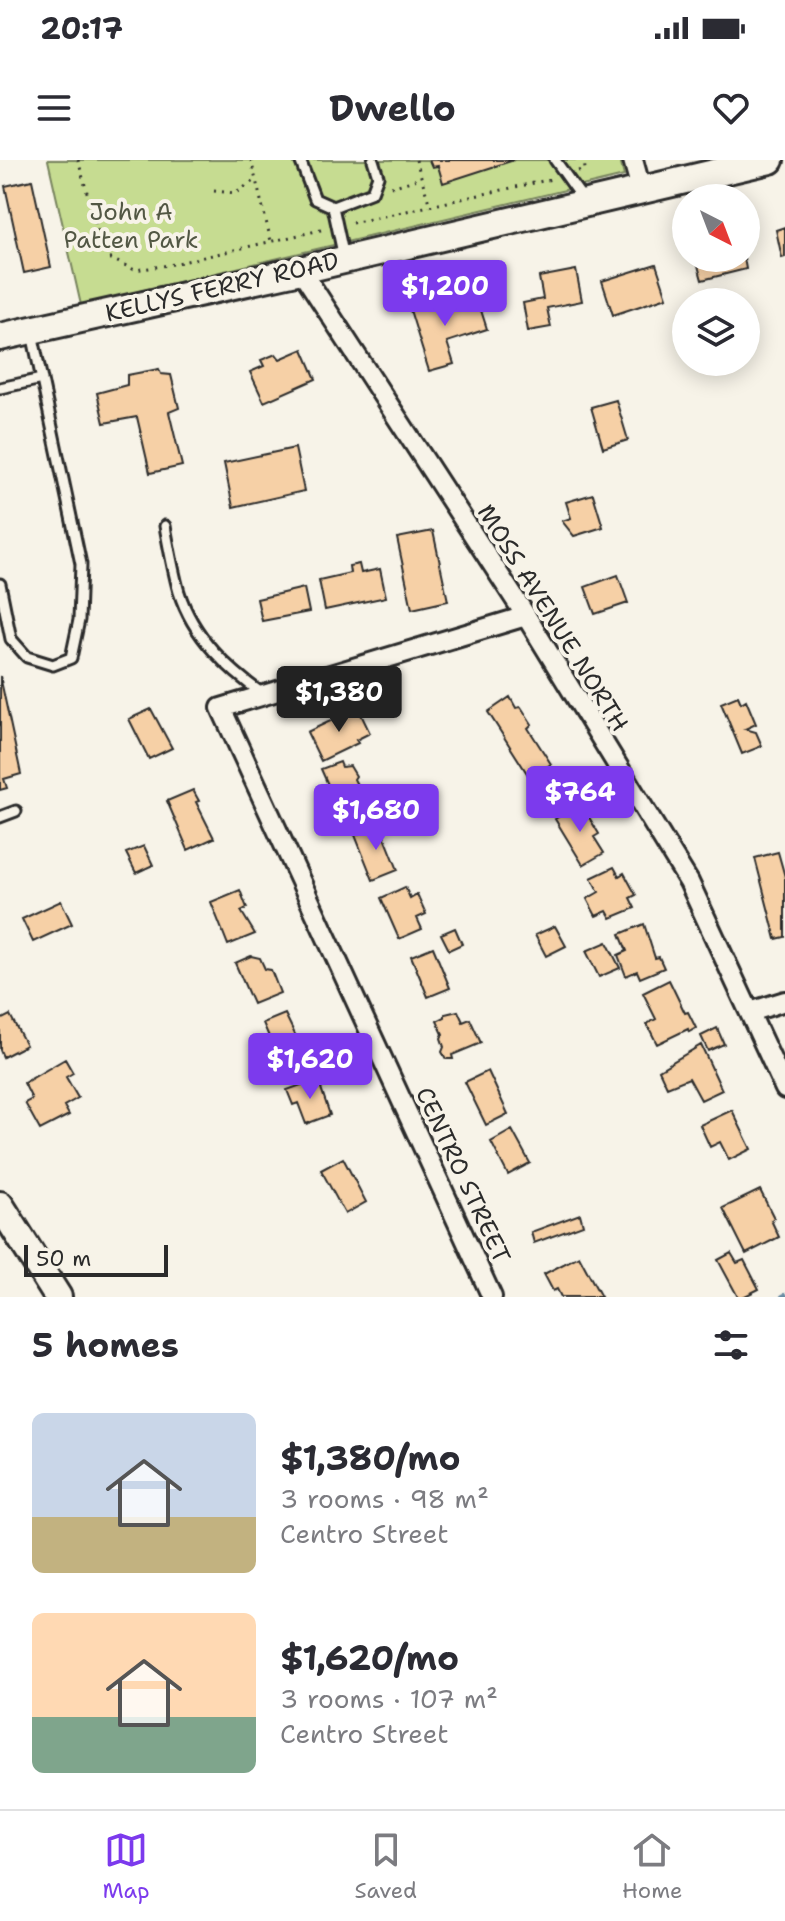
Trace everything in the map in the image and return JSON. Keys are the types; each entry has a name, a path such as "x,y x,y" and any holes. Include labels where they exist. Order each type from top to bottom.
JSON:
{"street":[{"path":"633,160 641,189"},
{"name":"KELLYS FERRY ROAD","path":"0,337 770,160"},
{"name":"MOSS AVENUE NORTH","path":"301,270 526,616 689,882 785,1089"},
{"name":"CENTRO STREET","path":"492,1297 221,708 526,616"},
{"path":"750,1012 785,1001"},
{"path":"0,1205 58,1297"}],"lane":[{"path":"300,160 315,199 333,207 372,192 378,176 373,160"},
{"path":"555,160 585,202"},
{"path":"333,207 345,260"},
{"path":"0,584 11,639 27,657 53,665 71,658 79,620 81,564 31,330"},
{"path":"0,388 42,379"},
{"path":"165,526 180,595 201,636 230,670 264,695"},
{"path":"0,817 16,811"}],"path":[{"path":"78,160 99,235 109,258 135,270 169,265 566,175 585,169 584,160"},
{"path":"251,160 271,241"},
{"path":"416,160 430,206"},
{"path":"372,192 421,178"},
{"path":"214,191 236,193 255,180"}],"green space":[{"name":"John A Patten Park","path":"48,160 620,160 624,176 81,305"}],"building":[{"path":"429,160 514,160 443,183 438,166 432,167"},
{"path":"32,180 51,267 24,273 5,186"},
{"path":"785,227 785,257 782,258 776,230"},
{"path":"656,264 667,297 613,315 602,281"},
{"path":"576,270 582,301 547,308 551,327 528,331 523,303 543,299 539,277"},
{"path":"700,272 734,272 702,280"},
{"path":"459,295 462,305 478,301 487,329 447,342 454,364 429,371 410,310"},
{"path":"303,349 316,379 264,402 250,372 264,366 261,360 276,354 280,359"},
{"path":"159,369 161,374 171,375 179,408 169,412 182,466 150,473 137,417 104,423 97,393 127,385 127,375"},
{"path":"616,400 628,440 603,448 591,407"},
{"path":"295,448 304,491 233,507 224,463"},
{"path":"593,494 603,527 574,536 562,521 571,518 566,502"},
{"path":"433,531 448,601 412,609 397,538"},
{"path":"359,564 361,573 380,569 386,597 325,610 319,580 350,573 349,566"},
{"path":"618,575 628,603 595,614 585,587"},
{"path":"304,588 309,612 262,621 257,599"},
{"path":"0,676 21,774 4,779 7,788 0,790"},
{"path":"738,696 741,703 746,700 756,724 745,729 756,732 762,746 742,754 721,703"},
{"path":"510,697 532,724 528,728 551,764 530,778 488,712"},
{"path":"358,708 370,733 356,740 358,743 321,761 307,732"},
{"path":"151,709 172,748 149,759 129,719"},
{"path":"340,762 342,767 350,766 370,810 344,821 321,769"},
{"path":"193,790 214,838 188,850 167,801"},
{"path":"577,805 584,816 587,814 599,834 594,837 604,853 583,865 555,819"},
{"path":"380,825 398,870 373,880 355,835"},
{"path":"144,846 153,865 136,873 126,853"},
{"path":"778,852 785,877 785,937 776,939 755,858"},
{"path":"614,867 619,876 624,873 636,895 630,898 635,908 611,918 607,911 596,916 587,899 599,892 591,878"},
{"path":"405,887 410,898 417,894 426,914 417,918 422,929 399,939 381,898"},
{"path":"240,890 247,908 241,911 255,934 228,945 211,902"},
{"path":"61,901 72,924 33,942 22,919"},
{"path":"644,924 655,958 659,957 664,968 640,978 637,971 626,976 618,955 627,951 620,934"},
{"path":"555,926 566,946 546,956 535,935"},
{"path":"455,928 462,944 449,950 441,934"},
{"path":"607,942 620,968 599,977 586,951"},
{"path":"433,947 450,988 428,997 411,956"},
{"path":"251,956 260,958 265,969 271,970 280,993 253,1004 235,963"},
{"path":"669,980 696,1028 657,1044 647,1024 656,1019 643,993"},
{"path":"458,1011 463,1022 470,1019 481,1043 452,1055 453,1059 446,1059 442,1052 443,1034 437,1021 445,1014"},
{"path":"285,1014 306,1057 282,1067 263,1023"},
{"path":"10,1015 26,1045 3,1057 0,1050 0,1020"},
{"path":"717,1028 724,1044 708,1051 701,1036"},
{"path":"701,1045 722,1090 701,1100 689,1078 667,1087 659,1070"},
{"path":"65,1059 73,1073 66,1077 78,1098 64,1106 69,1115 40,1130 25,1103 32,1099 24,1083"},
{"path":"488,1071 508,1114 486,1125 465,1082"},
{"path":"318,1079 330,1115 306,1124 298,1103 293,1105 287,1090"},
{"path":"732,1110 751,1149 729,1160 720,1142 710,1147 700,1125"},
{"path":"512,1130 530,1163 508,1175 491,1142"},
{"path":"343,1158 366,1202 345,1214 321,1170"},
{"path":"760,1190 774,1218 771,1220 779,1237 746,1254 723,1208"},
{"path":"580,1214 583,1225 534,1243 531,1232"},
{"path":"731,1253 737,1263 744,1260 759,1289 743,1297 738,1297 718,1260"},
{"path":"579,1256 601,1297 561,1297 557,1289 553,1291 544,1274"}]}
